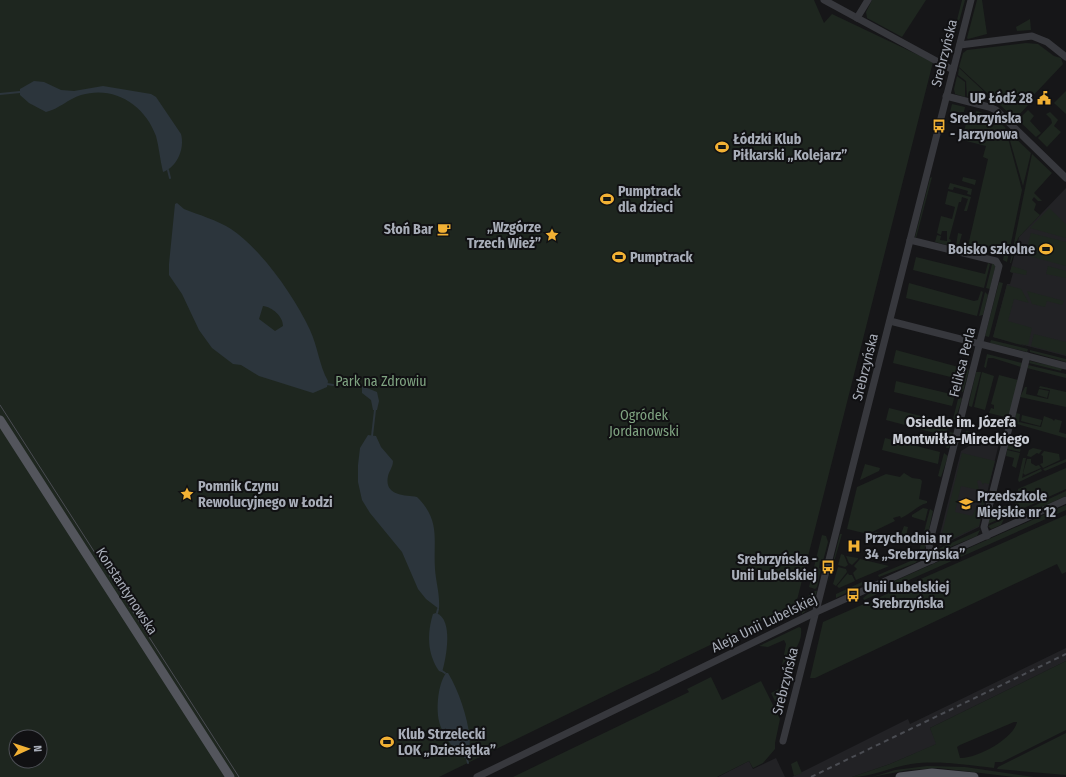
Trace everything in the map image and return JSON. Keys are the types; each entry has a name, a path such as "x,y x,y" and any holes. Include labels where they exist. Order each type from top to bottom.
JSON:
{"main road":[{"name":"Konstantynowska","path":"0,420 230,777"},
{"path":"900,777 932,773 974,777"}],"street":[{"path":"824,0 953,70"},
{"path":"857,18 868,0"},
{"name":"Srebrzyńska","path":"784,741 971,0"},
{"path":"960,45 1032,36 1042,38 1065,54"},
{"path":"946,96 996,110 1066,178"},
{"name":"Feliksa Perla","path":"910,240 996,261 999,264 929,546 932,560"},
{"path":"890,321 1066,366"},
{"path":"987,536 984,527 1027,356"},
{"name":"Aleja Unii Lubelskiej","path":"477,777 816,612 1066,500"}],"shaded area":[{"path":"34,81 44,82 61,90 74,91 103,86 151,94 156,97 181,134 182,146 179,157 168,170 163,172 156,136 151,125 144,115 127,100 116,95 93,93 76,97 55,109 46,112 29,103 20,95 20,89"},
{"path":"1066,188 1066,356 993,337 1007,284 1010,284 1013,273 1010,272 1019,237"},
{"path":"177,203 184,209 214,220 231,229 243,238 265,261 286,289 310,330 328,381 327,387 313,393 259,376 241,365 233,364 212,348 199,330 182,294 169,275 175,204","holes":["263,306 273,310 283,322 283,326 275,331 259,319"]},
{"path":"362,386 377,392 379,401 377,410 373,410 371,400 362,393"},
{"path":"368,435 376,436 381,447 393,461 388,476 389,487 392,491 401,495 417,497 430,514 433,522 435,539 435,569 439,609 426,599 418,589 402,552 370,513 362,500 358,482 358,465 360,448"},
{"name":"Przedszkole Miejskie nr 12","path":"982,438 999,443 979,527 940,546 938,542 961,451"},
{"path":"436,613 442,617 447,631 447,649 442,672 439,671 432,658 429,643 431,621 433,614"},
{"path":"1066,648 1066,661 930,728 937,744 890,764 852,777 792,777 908,719 910,724"},
{"path":"446,673 448,673 456,688 467,721 470,738 468,759 463,757 454,749 440,726 438,696 441,683"},
{"path":"776,758 785,777 718,777 749,761 753,769"}],"green space":[{"name":"Park na Zdrowiu","path":"0,0 814,0 824,23 832,14 933,62 796,604 439,777 0,777"},
{"path":"872,0 926,0 902,37 867,18 866,12"},
{"path":"962,0 965,0 955,36 953,36"},
{"path":"977,0 982,0 987,34 968,39 967,38"},
{"path":"1030,19 1031,30 1017,31 1016,27"},
{"path":"1026,43 1038,44 1054,56 1061,58 1063,64 1028,101 1029,104 1019,115 1013,117 959,67 963,53 967,50"},
{"path":"959,68 992,99 969,93 967,98 966,81 958,75"},
{"path":"957,76 965,82 965,97 955,94 954,89"},
{"path":"1066,91 1066,114 1054,103"},
{"path":"952,104 965,107 964,112 950,112"},
{"path":"1028,110 1034,116 1030,121 1041,133 1036,137 1018,120"},
{"path":"976,111 988,114 1005,127 1022,190 1007,262 1003,260 1004,255 968,246 988,159 983,157 986,146 962,140 968,115 975,115"},
{"path":"1050,112 1058,120 1054,126 1061,132 1047,147 1038,138 1052,123 1051,119 1046,114"},
{"path":"1007,130 1031,153 1023,186"},
{"path":"1032,154 1052,173 1034,193 1042,201 1038,201 1034,197 1032,200 1036,204 1034,210 1040,215 1018,238 1010,263"},
{"path":"932,177 916,238 915,237 930,178"},
{"path":"963,177 976,180 975,185 962,181"},
{"path":"950,183 972,189 971,195 967,194 968,191 954,187 953,190 948,189"},
{"path":"948,191 971,197 967,211 964,211 968,199 962,197 961,202 959,202 949,239 951,240 950,244 956,246 958,233 962,234 958,248 935,242 937,235 941,236 940,240 947,241 947,231 942,231 941,235 937,233 941,216 952,219 955,207 945,204"},
{"path":"1049,208 1066,224 1066,238 1030,228"},
{"name":"Boisko szkolne","path":"1031,233 1066,242 1066,266 1025,255"},
{"path":"916,257 985,274 988,263 990,264 984,288 913,270"},
{"path":"992,264 995,264 995,268 990,289 986,288"},
{"path":"1012,266 1027,271 1026,275 1010,272"},
{"path":"1048,266 1066,271 1066,278 1046,274"},
{"path":"999,282 1003,283 989,337 985,336"},
{"path":"909,283 974,301 978,300 981,291 983,292 977,316 906,298"},
{"path":"1007,285 1021,289 1029,303 1014,299 1008,321 1032,328 1028,345 1020,344 1028,347 993,337"},
{"path":"1027,291 1064,301 1062,305 1047,301 1045,307 1032,304"},
{"path":"985,292 988,295 983,315 979,316"},
{"path":"1034,334 1066,342 1066,355 1031,346"},
{"path":"991,340 1028,349 1027,352 990,343"},
{"path":"896,350 962,368 959,379 893,363"},
{"path":"1030,350 1066,359 1066,362 1030,352"},
{"path":"987,354 1022,363 1021,367 993,358 988,358 986,368 984,367"},
{"path":"1030,361 1062,368 1061,371 1029,363"},
{"path":"1028,365 1066,374 1066,378 1027,368"},
{"path":"966,368 969,370 963,392 960,391"},
{"path":"976,372 981,372 972,407 969,406 969,403"},
{"path":"982,372 994,376 985,410 974,407"},
{"path":"999,375 1018,380 1009,418 989,413 991,408 994,409 994,405 991,404"},
{"path":"896,381 955,395 952,406 894,392"},
{"path":"1040,386 1066,392 1066,407 1020,397 1025,387 1027,387 1026,394 1048,399 1050,390 1039,388"},
{"path":"1039,389 1049,391 1047,398 1037,395"},
{"path":"959,395 962,399 955,420 953,419"},
{"path":"889,408 949,423 946,436 886,420"},
{"path":"1016,413 1020,414 1019,422 1041,427 1044,416 1054,421 1055,419 1062,421 1059,432 1066,434 1066,438 1013,423"},
{"path":"1022,415 1042,420 1040,426 1021,421"},
{"path":"966,431 980,434 981,435 963,445"},
{"path":"950,432 954,433 949,448 946,448"},
{"path":"885,438 940,452 938,464 882,450"},
{"path":"1010,440 1022,443 1020,452 1007,449"},
{"path":"1033,448 1042,450 1039,454 1037,453 1031,457 1027,456 1029,450"},
{"path":"1007,450 1020,453 1016,468 1012,466 1014,458 1006,456"},
{"path":"1044,451 1059,454 1060,460 1043,468 1040,464 1043,463 1043,456 1041,455"},
{"path":"944,453 948,456 941,477 938,476"},
{"name":"Przedszkole Miejskie nr 12","path":"962,453 995,461 989,484 984,483 983,485 980,480 977,481 979,490 961,486 955,512 972,516 977,506 981,506 984,490 987,490 979,526 941,544 940,542"},
{"path":"1023,458 1026,458 1022,478 1041,469 1042,471 1019,482 1018,480"},
{"path":"1027,459 1031,459 1031,463 1036,466 1039,465 1041,468 1025,475 1023,473"},
{"path":"1066,459 1066,462 1045,471 1043,469"},
{"path":"865,464 880,468 879,471 860,480"},
{"path":"1066,468 1066,489 1013,513 1018,489"},
{"path":"904,473 912,478 920,479 922,481 919,499 927,501 927,503 901,518 900,516 893,518 895,521 868,534 847,529 857,487 886,474 900,477"},
{"path":"1066,491 1066,496 1017,518 1012,516"},
{"path":"1066,505 1066,510 864,600 863,598 872,591"},
{"path":"1004,506 1007,507 1004,517 988,524 991,513 1001,515"},
{"path":"923,508 928,509 925,521 912,517 912,515"},
{"path":"930,509 933,511 924,552 918,555"},
{"path":"1066,515 1066,572 1062,574 1057,564 815,678 810,678 823,622"},
{"path":"1004,519 1001,525 991,529 988,526"},
{"path":"904,526 908,527 905,541 899,540"},
{"path":"980,530 977,536 943,550 938,549"},
{"path":"876,532 888,535 890,540 870,535"},
{"path":"840,534 842,534 827,586"},
{"path":"822,535 826,536 828,542 823,561 820,561 819,568 821,569 817,587 815,589 809,587"},
{"path":"841,554 844,555 848,565 845,567 838,565"},
{"path":"846,556 858,559 852,565 849,563"},
{"path":"922,556 915,563 879,577 878,575"},
{"path":"860,559 889,566 856,580 853,573 857,569 854,566"},
{"path":"838,567 846,569 847,572 836,586 833,584"},
{"path":"848,573 849,575 852,575 855,581 839,588 837,586"},
{"path":"862,582 862,585 836,598 836,594"},
{"path":"815,591 817,591 813,605 802,614 804,601"},
{"path":"799,627 801,628 801,634 799,644 782,665 786,644 784,640 768,647 759,646"},
{"path":"1066,661 1066,730 1002,762 995,762 994,768 953,763 921,763 904,765 859,777 852,777 890,764 936,744 930,728","holes":["1017,722 1009,735 1002,741 976,755 960,758 957,747 960,745"]},
{"path":"787,663 787,667 794,669 792,678 788,677 784,668"},
{"path":"711,677 722,700 761,681 780,719 775,749 763,763 753,768 749,761 717,777 513,777 689,692 687,689"},
{"path":"790,683 782,715 771,693"},
{"path":"1066,733 1066,775 997,769 998,767"},
{"path":"797,761 802,773 794,776 791,764"},
{"path":"927,766 965,767 1034,777 1014,777 939,768 908,770 872,777 895,770"}],"waterway":[{"path":"0,94 20,92"},
{"path":"168,170 170,178"},
{"path":"327,384 333,385"},
{"path":"372,436 375,410"},
{"path":"437,613 438,609"},
{"path":"467,759 468,763"}],"tram line":[{"path":"0,405 239,777"}],"railway":[{"path":"811,777 1066,654"}],"place":[{"name":"UP Łódź 28","path":"1044,98"},
{"name":"Srebrzyńska - Jarzynowa","path":"939,126"},
{"name":"Łódzki Klub Piłkarski „Kolejarz”","path":"722,147"},
{"name":"Pumptrack dla dzieci","path":"607,199"},
{"name":"Słoń Bar","path":"444,229"},
{"name":"„Wzgórze Trzech Wież”","path":"552,235"},
{"name":"Boisko szkolne","path":"1046,249"},
{"name":"Pumptrack","path":"619,257"},
{"name":"Pomnik Czynu Rewolucyjnego w Łodzi","path":"187,494"},
{"name":"Przedszkole Miejskie nr 12","path":"966,504"},
{"name":"Przychodnia nr 34 „Srebrzyńska”","path":"854,546"},
{"name":"Srebrzyńska - Unii Lubelskiej","path":"828,567"},
{"name":"Unii Lubelskiej - Srebrzyńska","path":"853,595"},
{"name":"Klub Strzelecki LOK „Dziesiątka”","path":"387,742"}],"district":[{"name":"Osiedle im. Józefa Montwiłła-Mireckiego","path":"961,430"}],"park label":[{"name":"Ogródek Jordanowski","path":"644,424"}]}
